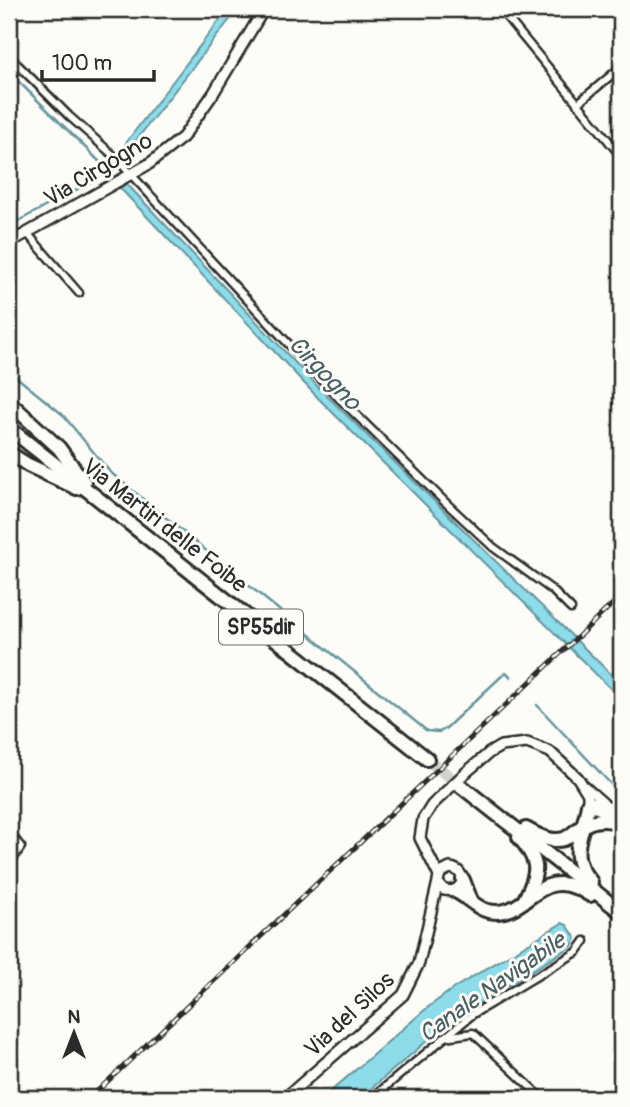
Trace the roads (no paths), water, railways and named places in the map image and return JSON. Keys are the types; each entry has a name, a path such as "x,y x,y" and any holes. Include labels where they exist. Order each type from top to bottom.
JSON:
{"highway":[{"path":"9,402 59,448 94,496"},
{"name":"Via Martiri delle Foibe","path":"9,428 427,759"},
{"path":"9,453 28,465 94,496"},
{"path":"461,786 620,911"},
{"path":"611,811 598,803 588,804 577,850 583,873 620,911"},
{"path":"503,818 544,838 554,840 564,839 583,825 602,820 621,823"},
{"path":"503,818 535,860 535,876 523,902"},
{"path":"463,880 471,901"},
{"path":"453,892 491,911 504,911 552,884 563,884 580,889 620,911"}],"street":[{"name":"Via Cirgogno","path":"9,243 132,174 183,137 213,94 264,9"},
{"path":"500,9 621,156"},
{"path":"9,56 132,174 140,186 354,412 493,547 552,590 571,609"},
{"path":"578,104 621,67"},
{"path":"27,233 79,293"},
{"path":"453,892 444,890 426,853 420,838 423,819 477,762 501,746 527,743 550,752 621,823"},
{"path":"578,778 588,794 588,804 621,823"},
{"path":"9,832 21,847 9,865"},
{"path":"426,853 439,863 458,870 463,880 460,887 433,906"},
{"path":"439,880 443,870 450,868"},
{"name":"Via del Silos","path":"285,1098 403,995 419,963 439,880"},
{"path":"372,1098 472,1014 577,952 585,941"},
{"path":"472,1014 473,1033 542,1098"},
{"path":"442,1037 473,1033"}],"water":[{"path":"228,9 238,9 130,148 125,144"},
{"path":"126,183 321,390 621,684 621,699 320,400 120,188"},
{"name":"Canale Navigabile","path":"562,923 567,925 576,938 572,946 465,1012 360,1098 323,1098 454,988"}],"waterway":[{"name":"Cirgogno","path":"9,72 117,179"},
{"name":"Cirgogno","path":"105,173 110,169"},
{"path":"9,226 91,182"},
{"path":"9,371 62,414 110,472 427,731 439,732 445,729 506,672 511,677"},
{"path":"537,705 621,795"}],"tunnel":[{"path":"427,759 461,786"}],"railway":[{"path":"90,1098 621,596"}]}
